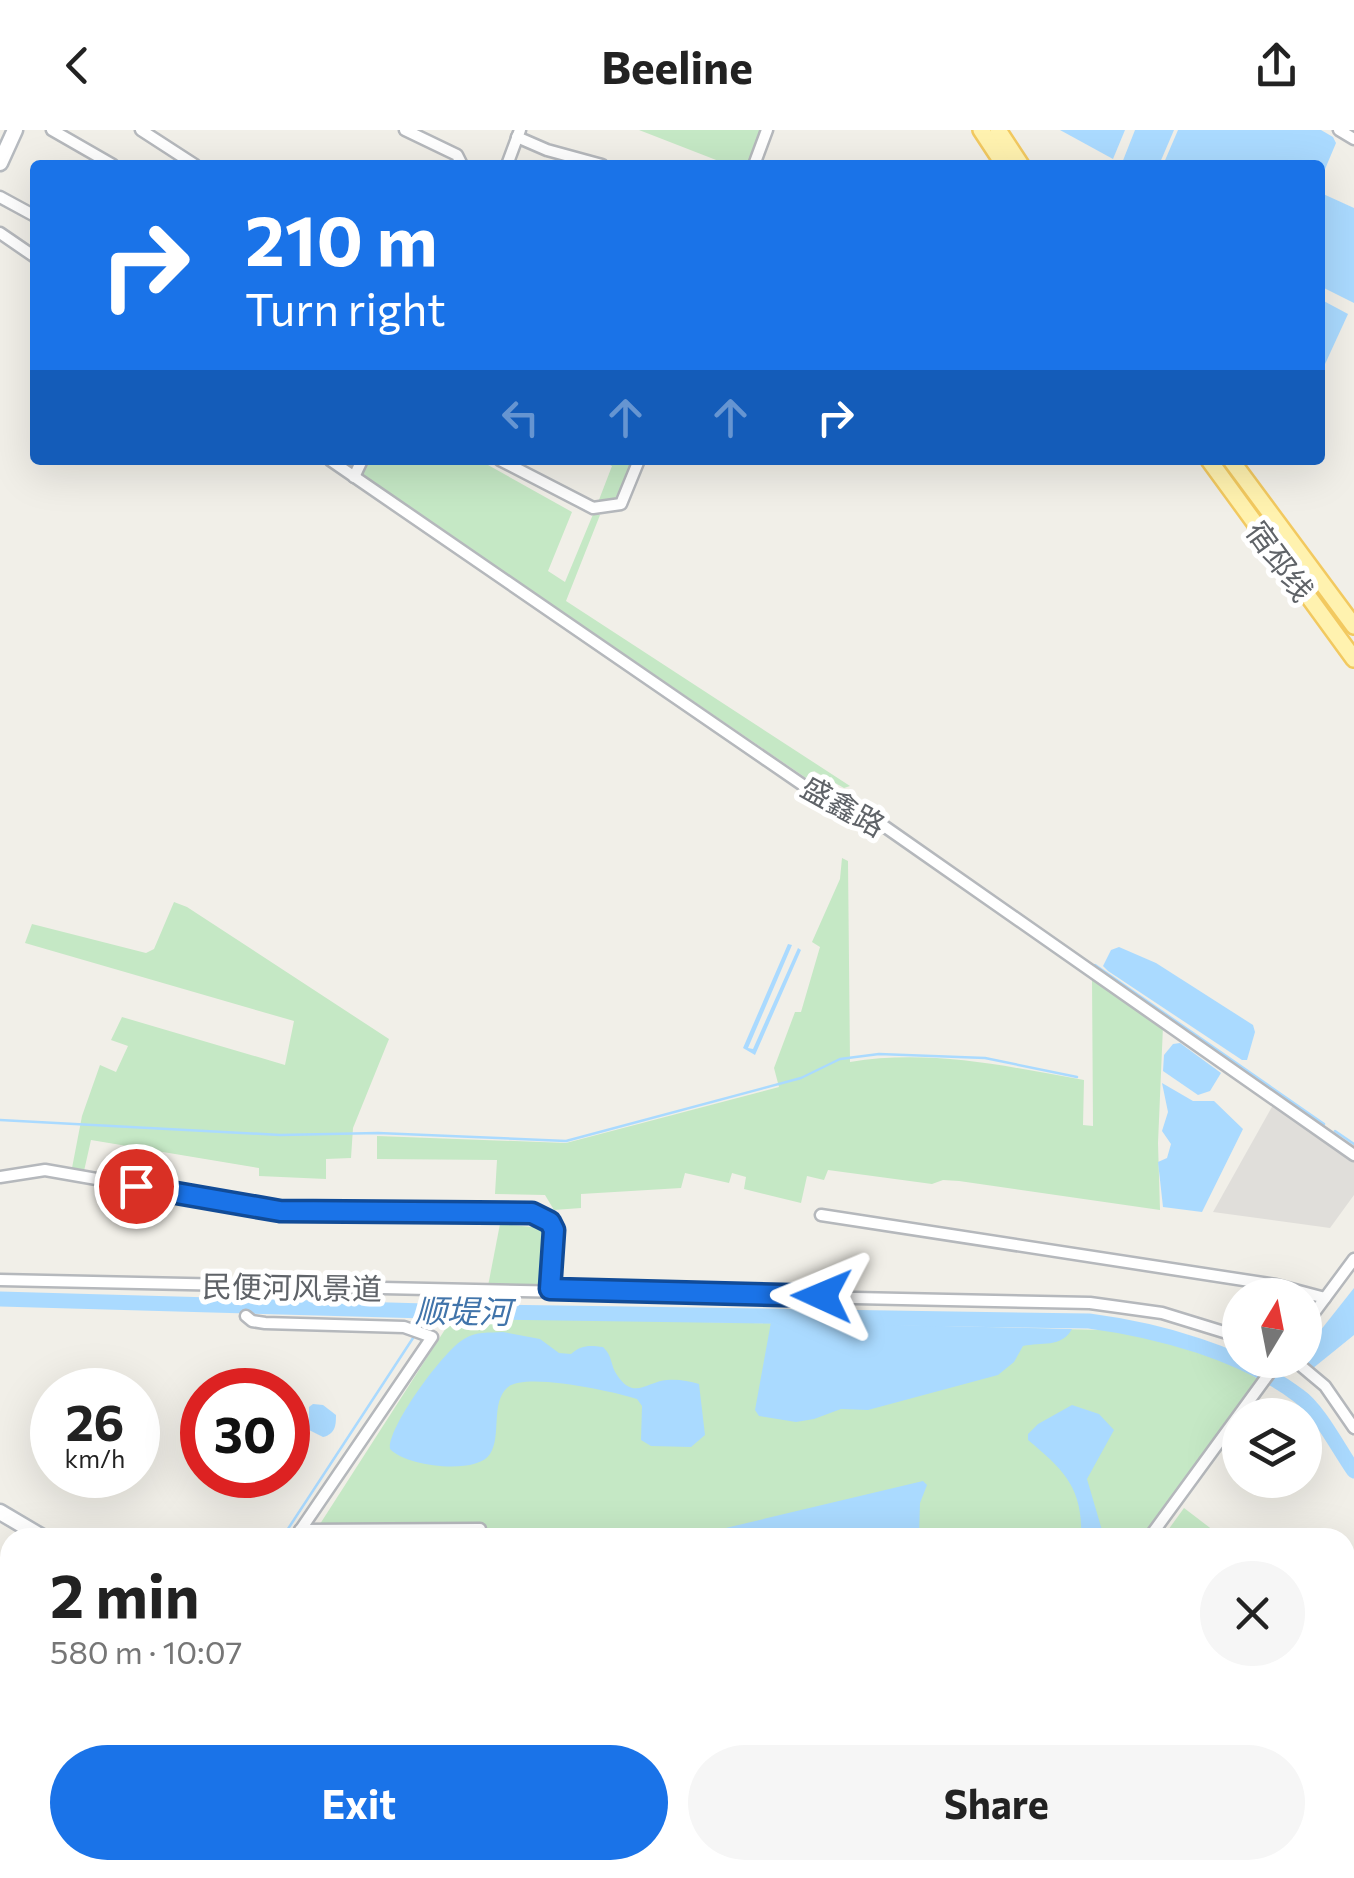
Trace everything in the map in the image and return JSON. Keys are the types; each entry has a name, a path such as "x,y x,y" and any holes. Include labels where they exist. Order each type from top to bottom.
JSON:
{"main road":[{"path":"982,130 1001,160"},
{"path":"998,130 1018,160"},
{"name":"宿邳线","path":"1213,465 1354,659"},
{"name":"宿邳线","path":"1235,465 1354,626"}],"street":[{"path":"0,164 15,130"},
{"path":"52,130 104,160"},
{"path":"140,130 188,160"},
{"path":"404,130 442,146 460,160"},
{"path":"756,160 767,130"},
{"path":"1339,130 1354,139"},
{"path":"509,160 518,134 580,160"},
{"path":"0,197 30,213"},
{"path":"0,234 30,255"},
{"name":"盛鑫路","path":"338,465 814,792 871,817 1354,1155"},
{"path":"354,476 360,465"},
{"path":"510,465 593,508 621,504 637,465"},
{"path":"0,1177 45,1170 280,1211 532,1213 550,1222 554,1230 550,1289"},
{"path":"821,1215 1276,1285 1325,1298"},
{"path":"1322,1302 1354,1259"},
{"name":"民便河风景道","path":"0,1280 1090,1302 1162,1313 1222,1331"},
{"path":"246,1316 252,1322 265,1324 418,1331 432,1337 302,1528"},
{"path":"1156,1528 1265,1378"},
{"path":"1315,1378 1354,1428"},
{"path":"0,1512 27,1528"}],"shaded area":[{"path":"1273,1105 1354,1160 1354,1195 1330,1228 1213,1212"}],"green space":[{"path":"639,130 763,130 751,160 716,160"},
{"path":"367,465 488,465 572,512 548,571 565,582 594,512 600,515 566,601 850,786 844,788 814,771 806,778 362,475"},
{"path":"632,465 619,499 597,505 612,466"},
{"path":"842,858 848,861 850,1062 938,1058 1084,1080 1083,1125 1093,1126 1092,977 1163,1026 1158,1143 1160,1210 959,1181 932,1184 828,1170 824,1180 807,1176 801,1203 744,1189 746,1177 732,1173 729,1183 685,1173 681,1188 581,1194 581,1208 554,1210 545,1195 495,1194 497,1160 377,1159 377,1136 566,1143 779,1087 774,1068 795,1012 801,1012 820,947 812,942 840,879"},
{"path":"174,902 389,1039 353,1128 351,1158 326,1159 326,1179 259,1176 259,1168 91,1140 84,1171 72,1168 82,1116 100,1065 116,1072 128,1046 111,1040 122,1017 285,1065 294,1021 25,943 32,924 146,953 154,949"},
{"path":"500,1224 550,1232 547,1287 488,1286"},
{"path":"453,1317 1110,1330 1222,1361 1222,1378 1258,1379 1244,1398 1222,1398 1222,1428 1148,1528 317,1528"},
{"path":"1184,1508 1210,1528 1170,1528"}],"water":[{"path":"1060,130 1125,130 1113,159"},
{"path":"1135,130 1174,130 1161,160 1123,160"},
{"path":"1178,130 1321,130 1336,143 1325,169 1325,160 1165,160"},
{"path":"1325,195 1354,208 1354,303 1325,288"},
{"path":"1325,302 1348,314 1325,364"},
{"path":"788,944 792,945 748,1048 753,1049 798,948 801,950 755,1055 743,1048"},
{"path":"1119,947 1156,963 1253,1025 1255,1032 1247,1060 1108,971 1103,966 1111,950"},
{"path":"1180,1043 1221,1073 1210,1091 1198,1095 1163,1071 1164,1055 1173,1044"},
{"path":"1162,1083 1193,1101 1214,1101 1243,1129 1202,1212 1163,1207 1158,1162 1167,1158 1171,1144 1162,1131 1168,1112"},
{"path":"1354,1288 1354,1335 1322,1361 1322,1328"},
{"path":"771,1322 1072,1329 1057,1342 1023,1346 1014,1362 998,1375 868,1410 841,1409 796,1422 759,1416 755,1410"},
{"path":"503,1332 540,1339 559,1353 571,1354 586,1346 603,1347 617,1375 629,1387 671,1380 699,1384 705,1435 691,1447 651,1446 641,1440 642,1406 637,1399 571,1385 533,1382 518,1383 503,1393 493,1447 483,1461 457,1466 426,1464 390,1449 407,1408 455,1346 473,1335"},
{"path":"323,1405 336,1415 334,1429 327,1436 310,1430 310,1406"},
{"path":"1072,1405 1099,1414 1114,1430 1087,1479 1101,1528 1081,1528 1079,1505 1069,1481 1028,1440 1028,1434"},
{"path":"923,1481 927,1485 920,1503 919,1528 726,1528"}],"waterway":[{"path":"1095,965 1324,1124"},
{"path":"0,1120 280,1135 378,1133 566,1141 801,1078 840,1059 879,1054 985,1058 1077,1077"},
{"path":"1335,1131 1354,1144"},
{"name":"顺堤河","path":"0,1299 426,1311 1089,1321 1143,1330 1199,1346 1277,1381 1314,1411 1354,1471"},
{"path":"420,1328 426,1311"},
{"path":"289,1528 415,1335"}],"route":[{"path":"136,1186 280,1211 532,1213 550,1222 554,1230 550,1289 822,1296"}]}
